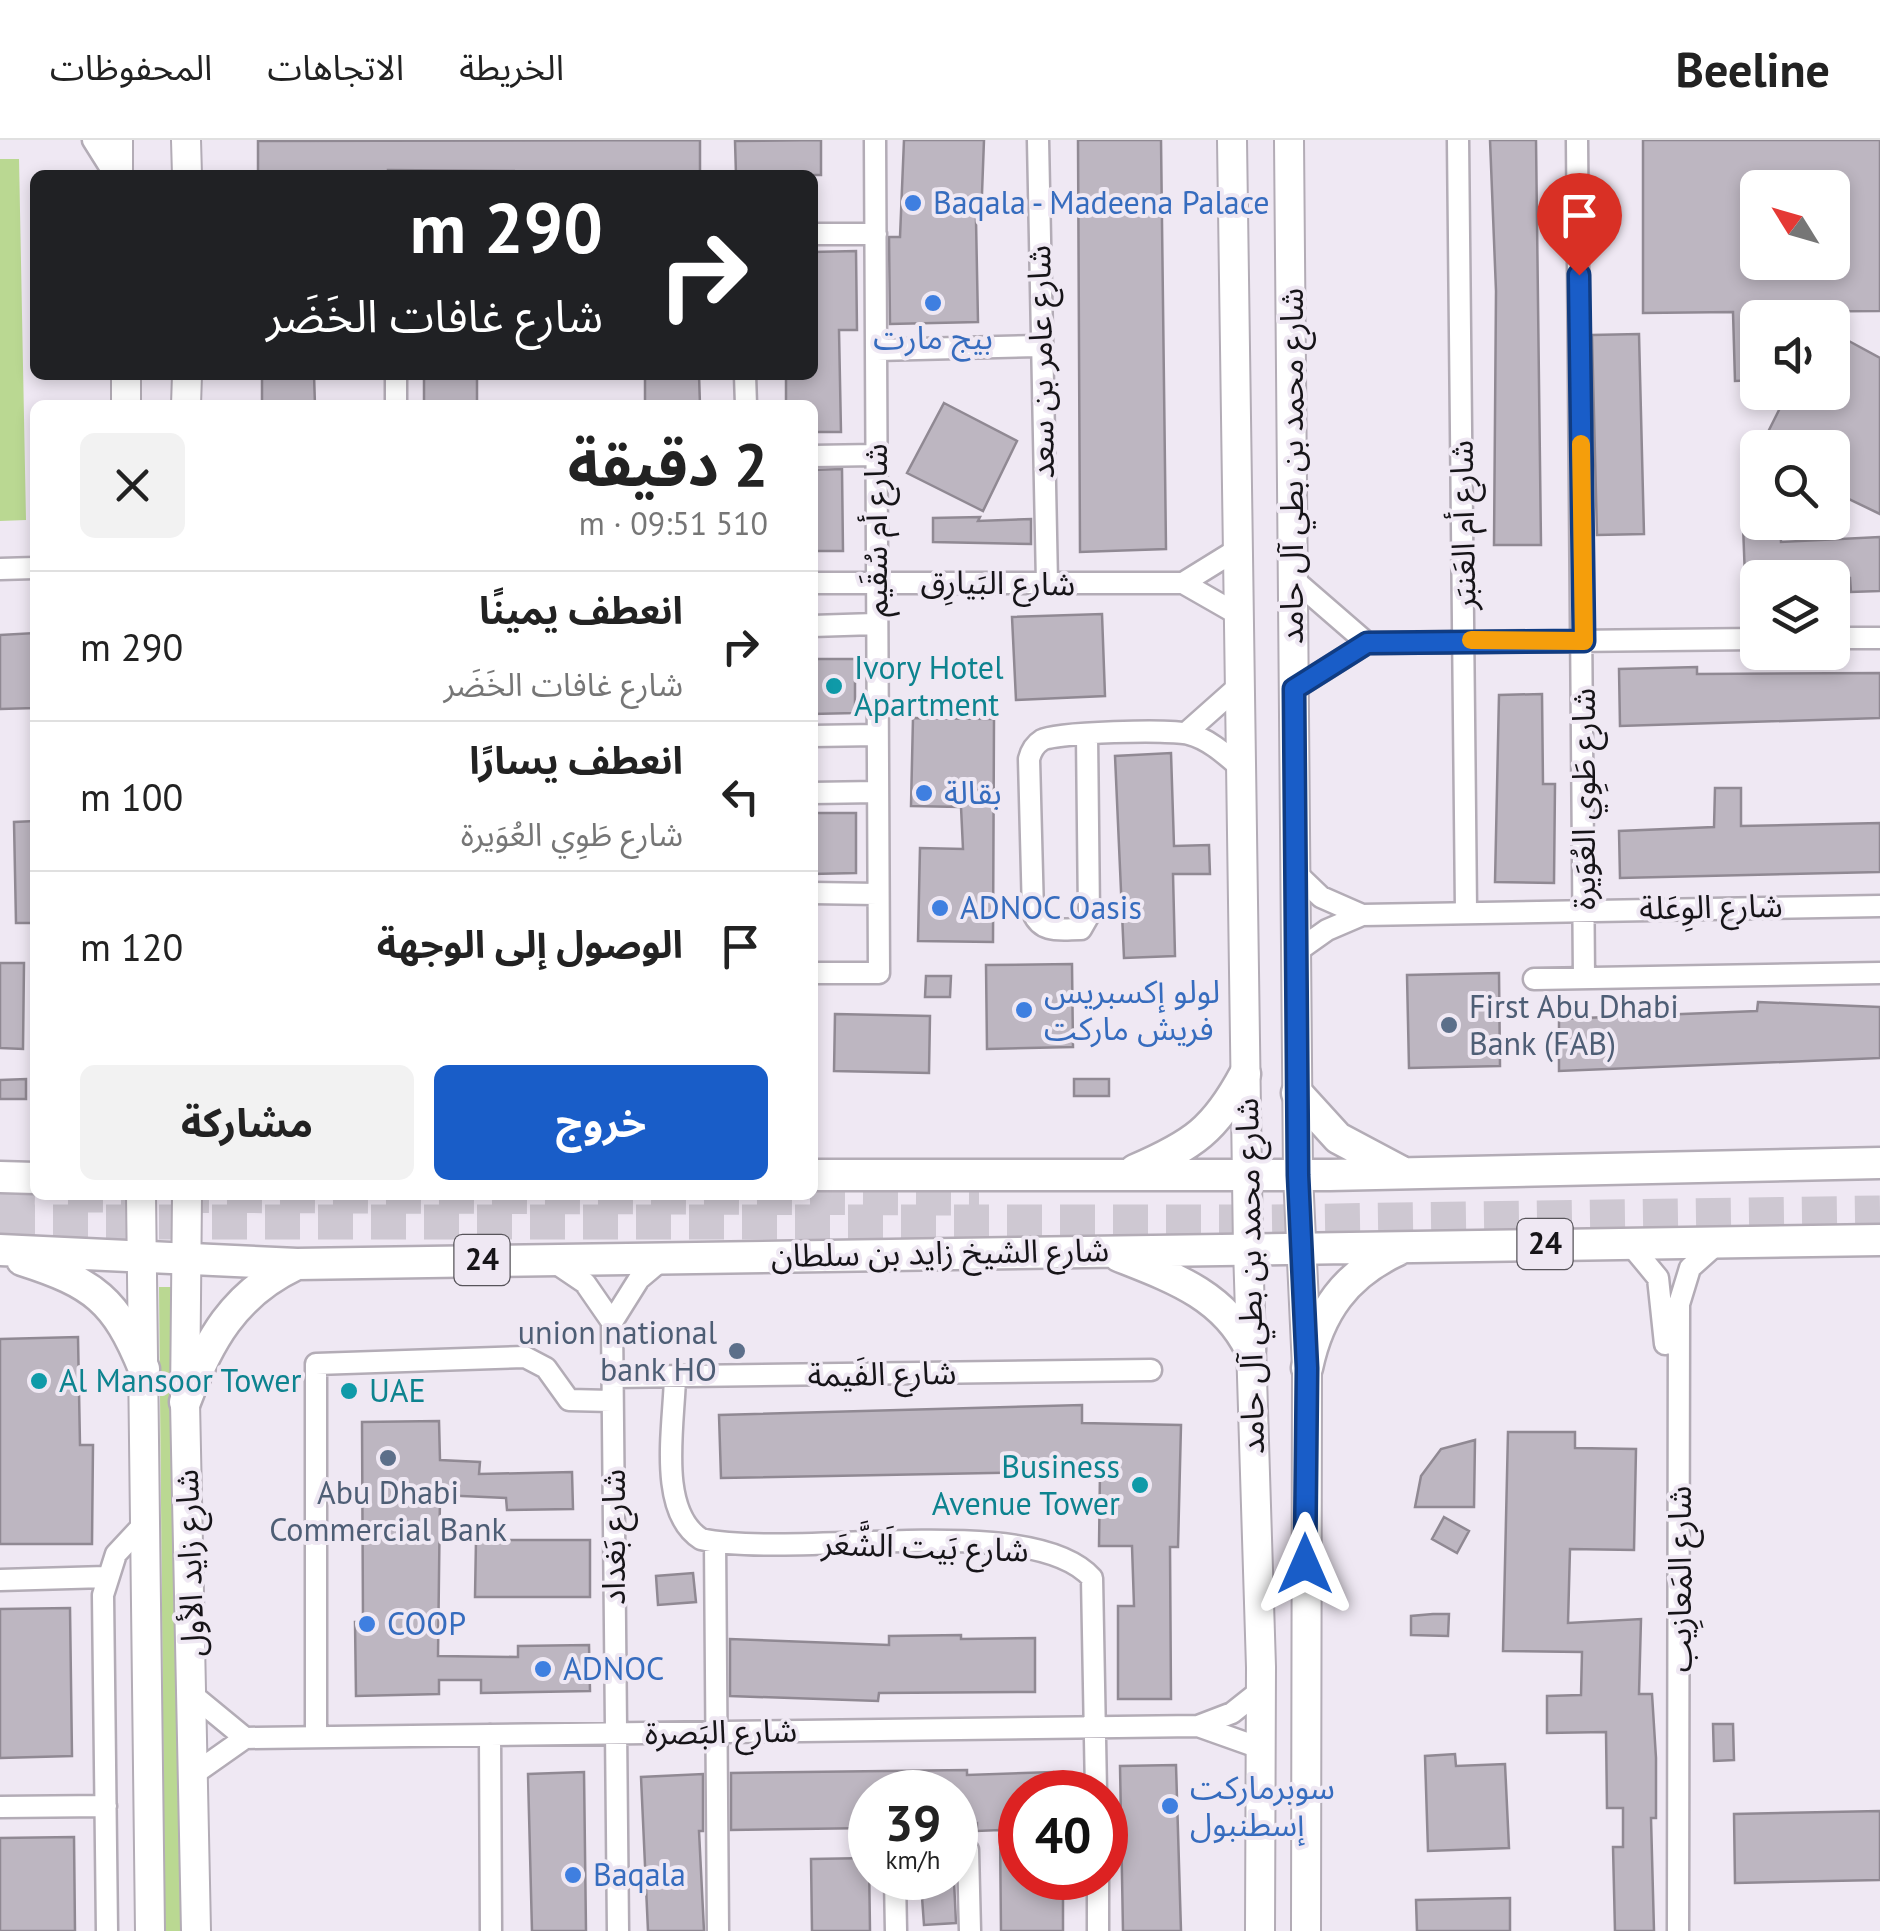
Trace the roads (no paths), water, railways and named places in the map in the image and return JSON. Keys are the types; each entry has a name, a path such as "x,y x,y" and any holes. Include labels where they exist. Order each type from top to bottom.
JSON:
{"main road":[{"path":"1128,1173 1199,1139 1223,1113 1246,1074"},
{"path":"1297,1092 1338,1138 1407,1174"},
{"name":"24","path":"818,1175 1247,1176 1880,1163"},
{"path":"0,1178 30,1178"},
{"name":"شارع الشيخ زايد بن سلطان","path":"0,1252 297,1264 668,1255 1880,1240"},
{"path":"1307,1368 1322,1320 1345,1284 1364,1268 1409,1245"},
{"path":"0,1252 46,1269 106,1300 131,1336 144,1369"},
{"path":"1107,1252 1204,1294 1228,1313 1250,1348"},
{"path":"185,1402 208,1348 236,1304 254,1288 297,1264"}],"street":[{"path":"93,140 113,170"},
{"path":"116,170 118,140"},
{"path":"186,140 187,170"},
{"name":"شارع أم سُقَيم","path":"818,973 879,973 875,140"},
{"name":"شارع عامر بن سعد","path":"1038,140 1039,346 1048,583"},
{"name":"شارع محمد بن بطي آل حامد","path":"1232,140 1248,1248 1261,1690 1260,1931"},
{"name":"شارع محمد بن بطي آل حامد","path":"1289,140 1298,1175 1307,1368 1306,1931"},
{"name":"شارع أم العَنبَر","path":"1458,140 1466,910"},
{"name":"شارع طَوِي العُوَيرة","path":"1578,140 1584,978"},
{"path":"818,234 876,234"},
{"path":"877,350 1039,346"},
{"path":"818,456 876,455"},
{"path":"1238,549 1183,582 1239,615"},
{"path":"0,568 30,568"},
{"path":"1292,578 1367,643"},
{"name":"شارع البَيارِق","path":"818,583 1183,582"},
{"path":"818,626 876,624"},
{"path":"1850,638 1880,638"},
{"path":"1294,689 1367,643 1740,639"},
{"path":"1186,732 1240,685"},
{"path":"1088,735 1089,916 1081,928 1051,930 1039,924 1032,913 1029,759 1034,746 1046,738 1088,735 1186,732 1241,768"},
{"path":"818,736 877,735"},
{"path":"818,793 877,792"},
{"name":"شارع الوِعَلة","path":"1296,873 1321,897 1362,915"},
{"path":"818,894 877,894"},
{"name":"شارع الوِعَلة","path":"1296,952 1327,930 1362,915 1466,910 1880,906"},
{"path":"1534,980 1880,973"},
{"name":"شارع زايد الأول","path":"141,1200 150,1931"},
{"name":"شارع زايد الأول","path":"187,1200 185,1402 196,1931"},
{"name":"شارع المَعازِيب","path":"1678,1931 1679,1304 1690,1268 1719,1242"},
{"path":"1630,1243 1651,1264 1662,1292 1666,1376"},
{"path":"548,1258 585,1283 612,1322 639,1279 668,1255"},
{"name":"شارع بَغداد","path":"612,1322 618,1931"},
{"path":"316,1737 316,1364 525,1357 546,1368 569,1400 612,1401"},
{"name":"شارع الفَيمة","path":"612,1378 1151,1370"},
{"path":"675,1377 673,1505 688,1531 715,1542 718,1931"},
{"path":"107,1931 106,1577 124,1542 145,1523"},
{"name":"شارع بَيت اَلشَّعَر","path":"715,1542 1018,1544 1069,1559 1092,1578 1096,1770"},
{"path":"0,1580 106,1577"},
{"name":"شارع البَصرة","path":"245,1738 1198,1726 1232,1713 1261,1690"},
{"path":"194,1696 245,1738 194,1774"},
{"name":"شارع البَصرة","path":"1198,1726 1260,1748"},
{"path":"490,1734 491,1931"},
{"path":"0,1807 106,1806"},
{"path":"895,1900 896,1931"},
{"path":"969,1900 970,1931"},
{"path":"1098,1900 1098,1931"}],"tunnel":[{"path":"0,1194 30,1195"},
{"path":"818,1197 979,1198"},
{"path":"0,1222 1266,1222 1880,1213"}],"place":[{"name":"Baqala - Madeena Palace","path":"913,203"},
{"name":"بيج مارت","path":"933,303"},
{"name":"Ivory Hotel Apartment","path":"834,686"},
{"name":"بقالة","path":"924,793"},
{"name":"ADNOC Oasis","path":"940,908"},
{"name":"لولو إكسبريس فريش ماركت","path":"1024,1010"},
{"name":"First Abu Dhabi Bank (FAB)","path":"1449,1025"},
{"name":"union national bank HO","path":"737,1351"},
{"name":"Al Mansoor Tower","path":"39,1381"},
{"name":"UAE","path":"349,1391"},
{"name":"Abu Dhabi Commercial Bank","path":"388,1458"},
{"name":"Business Avenue Tower","path":"1140,1485"},
{"name":"COOP","path":"367,1624"},
{"name":"ADNOC","path":"543,1669"},
{"name":"سوبرماركت إسطنبول","path":"1170,1806"},
{"name":"Baqala","path":"573,1875"}]}
